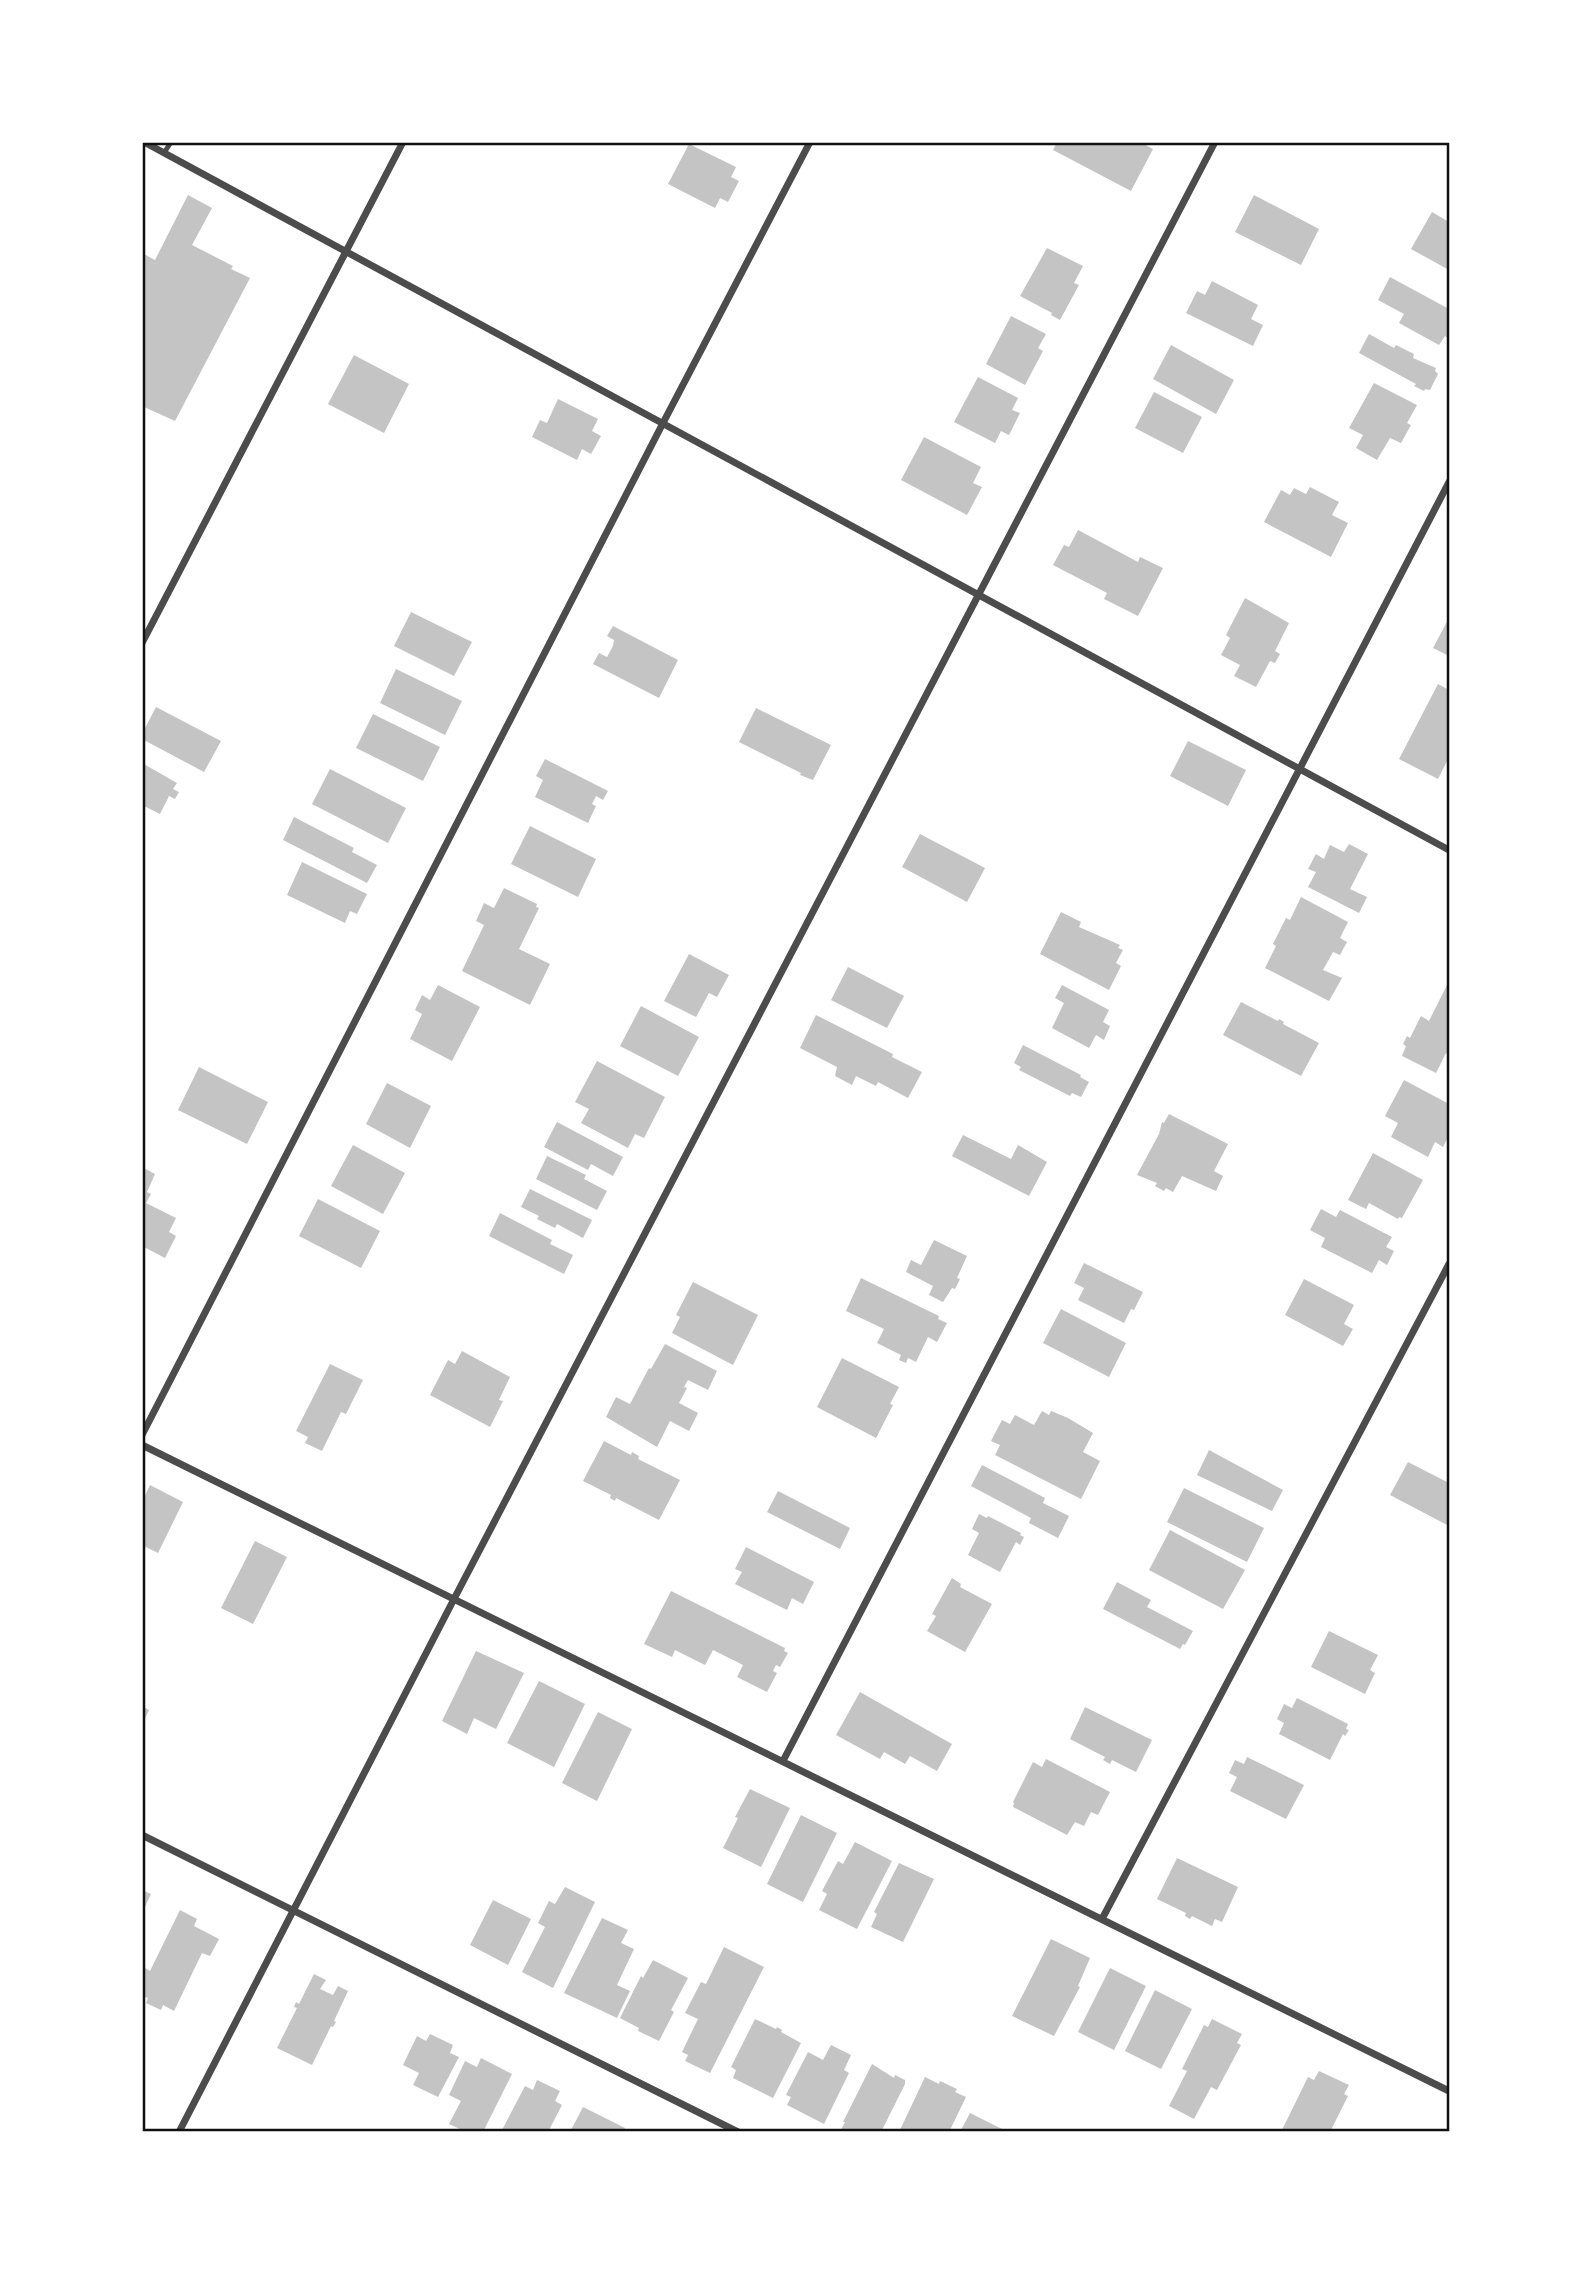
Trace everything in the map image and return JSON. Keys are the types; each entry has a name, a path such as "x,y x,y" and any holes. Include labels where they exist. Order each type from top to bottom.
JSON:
{"street":[{"path":"144,142 1449,850"},
{"path":"142,643 403,142"},
{"path":"142,1435 810,142"},
{"path":"179,2132 454,1599 1215,142"},
{"path":"783,1761 1449,482"},
{"path":"1102,1919 1449,1264"},
{"path":"142,1445 1449,2091"},
{"path":"142,1835 738,2132"}],"lane":[{"path":"164,153 171,142"}],"building":[{"path":"1057,142 1140,142 1153,149 1131,191 1053,150"},
{"path":"689,144 736,167 731,177 739,181 728,202 720,198 715,208 668,184"},
{"path":"188,195 212,208 192,245 250,278 175,421 142,406 142,259 144,254 155,260"},
{"path":"1254,195 1319,229 1301,265 1235,232"},
{"path":"1432,212 1449,222 1449,270 1411,249"},
{"path":"1047,248 1083,266 1074,283 1079,285 1060,320 1020,296"},
{"path":"1390,277 1449,309 1449,339 1445,336 1439,345 1399,323 1404,314 1378,300"},
{"path":"1212,281 1258,305 1251,319 1263,325 1253,346 1186,313 1197,291 1205,295"},
{"path":"1011,316 1046,334 1038,348 1043,351 1025,385 986,364"},
{"path":"1369,334 1394,348 1396,345 1414,354 1413,358 1436,368 1438,374 1430,390 1424,391 1414,386 1416,384 1359,353"},
{"path":"1171,345 1234,380 1216,414 1153,379"},
{"path":"354,355 409,384 384,433 328,404"},
{"path":"978,377 1018,398 1012,410 1020,413 1009,435 1001,431 995,443 954,422"},
{"path":"1374,383 1417,405 1407,423 1411,425 1401,443 1390,438 1377,460 1356,448 1363,435 1349,428"},
{"path":"1154,392 1202,417 1183,453 1135,428"},
{"path":"558,399 598,419 592,431 601,436 591,454 582,449 577,460 532,437 540,420 547,423"},
{"path":"924,437 981,467 973,483 982,487 967,515 901,480"},
{"path":"1310,487 1339,502 1332,515 1348,523 1331,557 1264,522 1281,490 1290,495 1294,488 1306,494"},
{"path":"1078,530 1138,562 1140,557 1163,568 1138,616 1104,599 1107,593 1053,565 1064,545 1069,547"},
{"path":"1245,598 1289,623 1275,651 1280,654 1275,663 1270,661 1256,687 1234,676 1240,665 1221,655 1230,638 1226,635"},
{"path":"411,612 472,642 454,676 394,646"},
{"path":"1449,618 1449,656 1433,648"},
{"path":"613,626 678,660 659,698 593,664 599,653 607,657 613,646 614,640 607,636"},
{"path":"396,669 462,701 445,735 380,703"},
{"path":"1438,684 1449,690 1449,757 1438,779 1399,759"},
{"path":"156,707 221,741 204,772 142,739"},
{"path":"756,708 831,745 813,780 739,742"},
{"path":"373,714 440,747 423,781 356,748"},
{"path":"1188,741 1246,770 1228,806 1170,776"},
{"path":"545,759 608,791 603,800 596,796 592,804 596,806 588,823 535,797 543,780 536,776"},
{"path":"142,763 177,783 173,789 179,792 175,799 169,796 160,814 142,805"},
{"path":"330,769 406,808 388,843 312,804"},
{"path":"294,817 354,848 352,852 377,865 367,883 283,840"},
{"path":"530,826 596,859 578,897 511,864"},
{"path":"920,834 985,868 967,902 902,867"},
{"path":"1349,844 1368,854 1350,889 1367,897 1359,913 1308,887 1316,872 1308,869 1316,854 1324,859 1330,845 1344,852"},
{"path":"302,862 367,894 357,914 350,911 345,923 287,895"},
{"path":"504,888 537,904 536,907 539,908 519,949 550,964 530,1005 462,971 484,925 476,921 484,903 494,908"},
{"path":"1301,897 1348,922 1340,938 1347,942 1340,955 1333,952 1323,970 1342,978 1329,1001 1265,968 1286,918 1290,920"},
{"path":"1061,912 1081,922 1079,927 1120,945 1118,948 1123,950 1116,963 1121,966 1109,990 1040,954"},
{"path":"689,954 729,975 717,997 709,993 696,1017 664,1001"},
{"path":"848,967 904,996 887,1028 831,1000"},
{"path":"438,985 480,1007 452,1061 410,1039 422,1014 415,1010 422,995 430,1000"},
{"path":"1062,985 1109,1010 1103,1022 1110,1026 1104,1040 1096,1035 1089,1048 1052,1028 1064,1003 1055,998"},
{"path":"1447,985 1449,1055 1446,1053 1436,1073 1402,1056 1406,1046 1403,1044 1407,1036 1410,1038 1421,1016 1429,1021"},
{"path":"1241,1002 1278,1021 1279,1019 1283,1024 1319,1043 1301,1076 1223,1035"},
{"path":"641,1006 699,1037 678,1076 620,1046"},
{"path":"816,1015 893,1054 892,1057 922,1072 908,1098 878,1082 876,1086 856,1076 852,1085 835,1076 837,1067 800,1048"},
{"path":"1023,1045 1081,1075 1080,1077 1089,1082 1081,1097 1072,1093 1070,1096 1019,1070 1021,1067 1014,1063"},
{"path":"597,1061 665,1097 644,1138 635,1134 628,1148 581,1123 589,1109 575,1102"},
{"path":"199,1067 268,1102 247,1144 178,1110"},
{"path":"1404,1080 1449,1104 1449,1135 1443,1147 1435,1142 1428,1157 1391,1137 1398,1123 1385,1116"},
{"path":"387,1083 431,1106 410,1148 366,1124"},
{"path":"1169,1114 1228,1144 1214,1171 1223,1176 1216,1191 1182,1176 1173,1192 1166,1188 1164,1191 1155,1186 1157,1183 1137,1175 1159,1134 1162,1122 1164,1123"},
{"path":"557,1122 623,1157 613,1176 591,1164 588,1170 544,1147"},
{"path":"963,1135 1011,1159 1018,1145 1047,1162 1029,1196 952,1156"},
{"path":"353,1145 405,1173 383,1214 331,1186"},
{"path":"1373,1153 1423,1180 1402,1218 1398,1219 1369,1203 1366,1209 1348,1200"},
{"path":"547,1156 586,1175 584,1179 607,1191 597,1210 536,1179"},
{"path":"142,1167 155,1174 147,1192 151,1194 146,1203 176,1218 169,1232 176,1236 165,1258 142,1246"},
{"path":"530,1189 592,1220 583,1238 557,1224 555,1228 537,1219 539,1216 521,1207"},
{"path":"318,1199 380,1231 361,1268 299,1236"},
{"path":"1321,1209 1336,1217 1340,1210 1392,1237 1386,1247 1394,1251 1387,1265 1379,1260 1372,1273 1321,1247 1325,1238 1310,1230"},
{"path":"500,1213 552,1240 550,1244 573,1255 564,1274 489,1236"},
{"path":"934,1240 967,1256 955,1289 952,1288 943,1302 929,1295 933,1286 906,1272 911,1260 921,1265"},
{"path":"1084,1263 1143,1292 1124,1323 1078,1300 1084,1288 1074,1283"},
{"path":"861,1278 939,1316 938,1319 947,1323 937,1342 928,1337 916,1362 908,1358 906,1363 899,1360 901,1355 877,1343 884,1329 846,1311"},
{"path":"1304,1279 1354,1305 1344,1324 1353,1329 1343,1346 1285,1315"},
{"path":"693,1282 758,1315 733,1365 672,1333 680,1317 676,1315"},
{"path":"1061,1309 1126,1343 1109,1377 1043,1343"},
{"path":"665,1344 717,1371 708,1390 688,1380 679,1403 698,1413 689,1431 670,1421 657,1447 606,1417 616,1397 630,1404"},
{"path":"462,1351 510,1377 499,1400 503,1401 490,1427 430,1395 448,1360 455,1364"},
{"path":"842,1358 899,1387 876,1438 817,1407"},
{"path":"330,1364 363,1380 346,1414 341,1412 322,1451 305,1443 308,1437 296,1431"},
{"path":"1042,1411 1049,1415 1051,1411 1068,1418 1093,1433 1083,1452 1100,1461 1081,1499 995,1455 1000,1445 991,1441 1002,1420 1010,1424 1015,1415 1034,1425"},
{"path":"604,1441 631,1455 632,1452 639,1456 638,1459 680,1480 659,1520 616,1498 615,1501 610,1498 611,1495 583,1481"},
{"path":"1209,1450 1283,1490 1272,1511 1197,1475"},
{"path":"1408,1462 1449,1483 1449,1526 1390,1495"},
{"path":"982,1465 1045,1498 1043,1503 1069,1516 1058,1538 1029,1523 1031,1518 971,1486"},
{"path":"150,1485 183,1502 158,1553 142,1545 142,1502"},
{"path":"1184,1488 1264,1528 1247,1562 1167,1522"},
{"path":"778,1491 850,1528 840,1549 767,1512"},
{"path":"979,1514 987,1518 988,1516 1024,1537 1020,1545 1016,1542 1000,1572 968,1555 979,1533 972,1529"},
{"path":"1170,1530 1245,1570 1223,1609 1149,1570"},
{"path":"255,1541 287,1557 253,1624 221,1608"},
{"path":"746,1547 814,1582 803,1604 792,1598 787,1610 735,1584 742,1572 735,1569"},
{"path":"952,1578 961,1584 960,1587 992,1604 965,1652 927,1631 936,1616 932,1614"},
{"path":"1117,1582 1151,1600 1147,1607 1193,1631 1185,1645 1180,1649 1103,1609"},
{"path":"671,1591 785,1648 784,1651 788,1653 780,1667 776,1665 773,1671 777,1673 767,1692 737,1677 743,1665 713,1650 705,1665 675,1650 672,1657 644,1644"},
{"path":"1329,1631 1378,1655 1370,1670 1375,1673 1365,1694 1311,1667"},
{"path":"476,1651 524,1673 496,1729 474,1718 467,1734 442,1721"},
{"path":"539,1681 585,1704 554,1767 507,1743"},
{"path":"860,1692 952,1744 937,1771 910,1756 905,1764 884,1752 880,1759 836,1735"},
{"path":"1297,1698 1348,1724 1346,1729 1349,1730 1345,1736 1343,1734 1330,1760 1279,1734 1284,1723 1277,1719 1284,1704 1292,1708"},
{"path":"142,1706 149,1710 142,1725"},
{"path":"1085,1707 1152,1740 1136,1772 1112,1760 1110,1764 1103,1760 1105,1757 1070,1739"},
{"path":"598,1712 632,1729 597,1801 562,1783"},
{"path":"1247,1757 1304,1785 1286,1819 1230,1791 1237,1777 1229,1773 1235,1760 1244,1764"},
{"path":"1046,1759 1110,1792 1098,1815 1091,1812 1084,1826 1075,1822 1067,1835 1013,1807 1033,1762 1042,1767"},
{"path":"750,1789 790,1808 761,1867 723,1848"},
{"path":"801,1815 837,1833 803,1902 767,1884"},
{"path":"855,1842 892,1861 857,1929 819,1910 827,1894 822,1891 838,1861 843,1864"},
{"path":"1177,1858 1238,1887 1222,1922 1215,1919 1212,1926 1192,1916 1190,1919 1185,1916 1186,1913 1157,1899"},
{"path":"899,1863 934,1879 903,1942 871,1927 877,1914 874,1912"},
{"path":"565,1887 595,1902 553,1988 522,1972 545,1927 538,1923 549,1901 555,1904"},
{"path":"142,1890 151,1894 142,1913"},
{"path":"493,1900 531,1919 508,1965 470,1945"},
{"path":"180,1910 197,1919 194,1926 219,1939 210,1956 202,1953 174,2011 163,2005 161,2010 146,2003 148,1998 142,1996 142,1975 145,1968 150,1971"},
{"path":"602,1918 628,1930 621,1943 634,1949 617,1985 630,1991 617,2018 564,1993"},
{"path":"1051,1939 1090,1958 1078,1986 1080,1987 1054,2036 1012,2016"},
{"path":"724,1947 764,1967 710,2073 685,2061 688,2055 682,2052 698,2019 685,2013 701,1982 706,1984"},
{"path":"653,1960 688,1978 659,2041 620,2018 641,1976 643,1978"},
{"path":"1110,1968 1146,1986 1114,2050 1078,2032"},
{"path":"314,1974 326,1980 320,1989 333,1995 338,1986 348,1991 334,2021 336,2022 331,2026 312,2065 277,2048 297,2008 294,2007 296,2002 299,2004"},
{"path":"1155,1990 1192,2009 1161,2069 1125,2051"},
{"path":"755,2019 776,2029 777,2027 801,2043 773,2098 733,2078 736,2070 731,2067"},
{"path":"1212,2019 1242,2034 1237,2043 1241,2045 1217,2090 1211,2087 1194,2119 1169,2106 1187,2071 1182,2069 1204,2025 1208,2027"},
{"path":"430,2034 453,2045 450,2053 459,2057 438,2097 413,2085 419,2073 403,2065 417,2036 426,2041"},
{"path":"831,2045 851,2055 844,2070 849,2073 824,2124 787,2105 791,2097 786,2095 808,2052 823,2060"},
{"path":"481,2058 512,2074 483,2132 466,2132 449,2124 461,2101 449,2095 465,2061 477,2067"},
{"path":"872,2064 894,2078 895,2075 905,2080 905,2084 881,2132 841,2130 843,2122"},
{"path":"1319,2071 1349,2085 1344,2094 1348,2096 1330,2132 1281,2132 1308,2077 1314,2080"},
{"path":"925,2077 957,2089 955,2092 966,2097 949,2132 899,2132"},
{"path":"537,2080 560,2091 555,2101 562,2105 548,2132 501,2132 525,2086 533,2090"},
{"path":"583,2107 625,2128 623,2132 570,2132"},
{"path":"970,2113 1008,2132 960,2132"}]}
